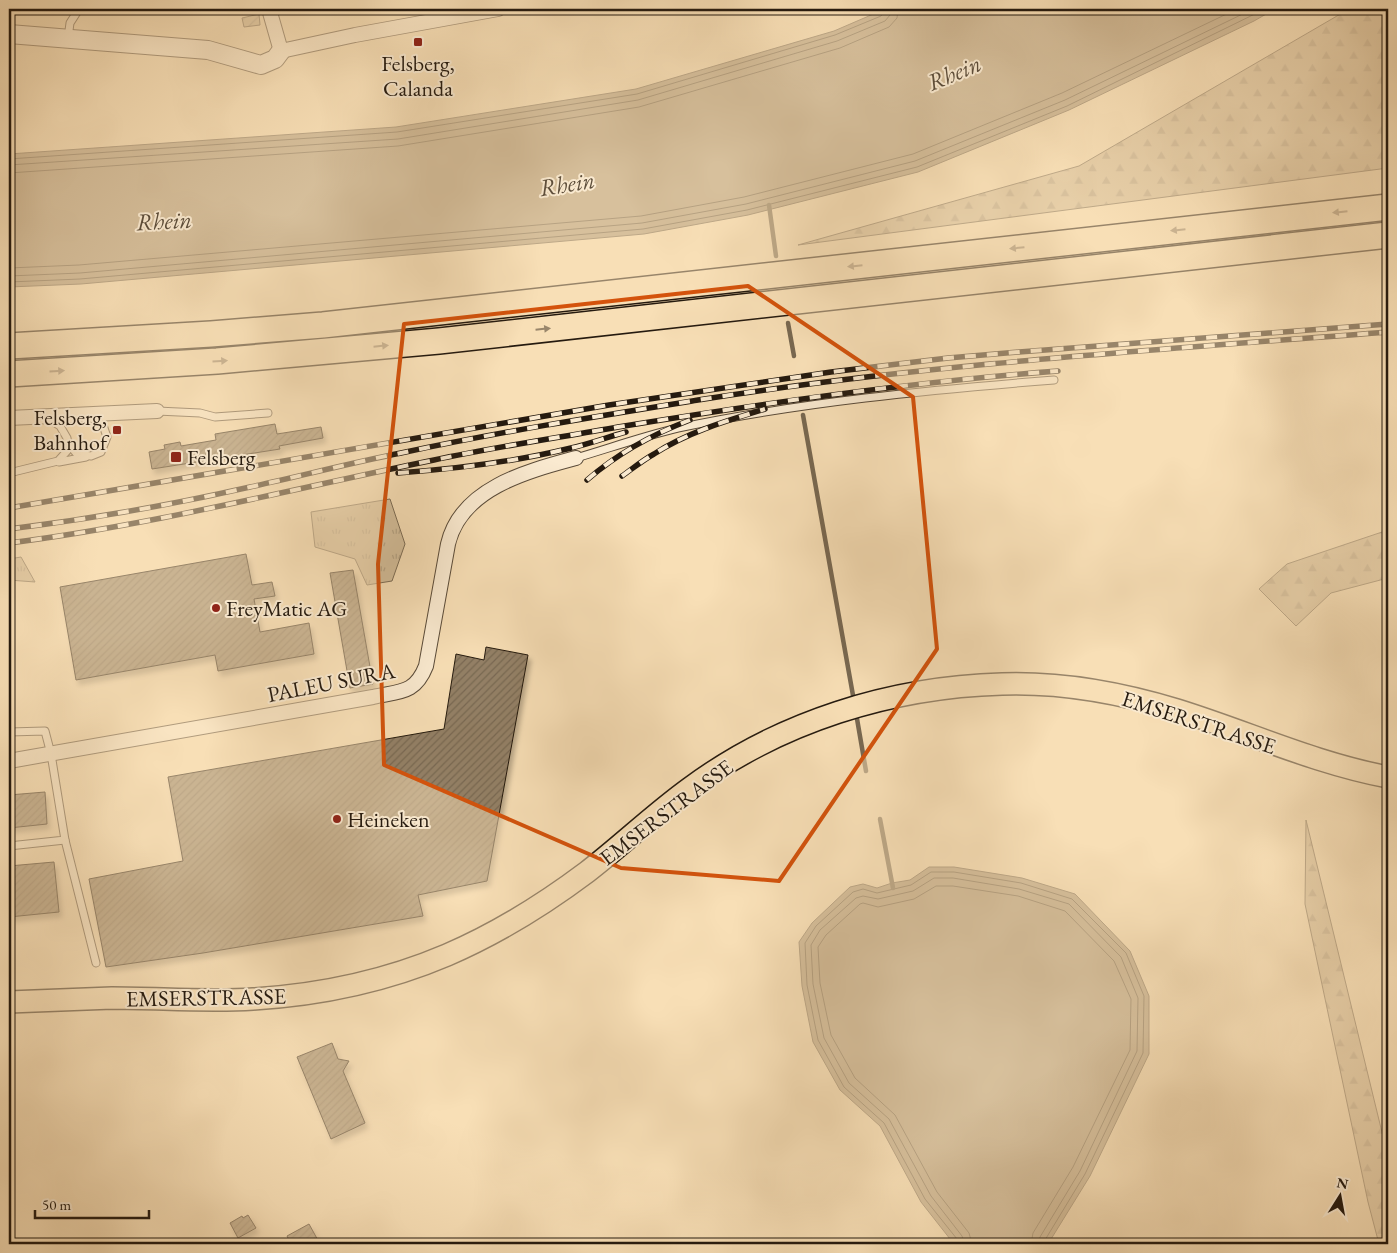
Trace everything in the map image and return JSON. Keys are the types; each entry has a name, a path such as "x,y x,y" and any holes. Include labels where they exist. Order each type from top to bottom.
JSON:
{"highway":[{"path":"9,346 211,334 323,324 1388,207"},
{"path":"9,374 217,361 410,344 1388,235"}],"main road":[{"name":"EMSERSTRASSE","path":"9,1002 112,998 250,1000 325,991 423,965 484,938 520,919 590,869 660,810 694,785 755,748 814,720 850,708 907,694 1004,684 1077,688 1114,694 1180,711 1297,753 1388,777"}],"street":[{"path":"269,9 281,52"},
{"path":"9,34 208,50 261,65 275,58 281,52 355,35 498,9"},
{"path":"9,418 157,411"},
{"name":"PALEU SURA","path":"9,761 373,697 413,688 421,679 426,666 448,544 451,532 458,520 476,500 505,482 537,468 576,458"}],"lane":[{"path":"68,38 70,23 79,9"},
{"path":"576,458 676,429 812,405 958,388 1054,380"},
{"path":"157,411 200,413 215,417 268,413"},
{"path":"9,472 91,456 101,452 106,442 106,431 100,422 80,414"},
{"path":"36,416 45,418 60,426 67,438 68,444 63,457 52,463"},
{"path":"68,444 77,454 91,456"},
{"path":"9,732 45,731 65,840 96,964"},
{"path":"9,846 65,840"}],"highlighted area":[{"path":"748,286 913,397 937,649 779,881 621,868 384,765 378,564 404,324"}],"green space":[{"path":"1349,9 1388,9 1388,168 798,245 1079,166"},
{"path":"259,14 260,25 244,27 242,18"},
{"path":"390,499 405,544 392,581 367,585 355,559 315,547 311,512"},
{"path":"1388,530 1388,578 1331,593 1296,626 1259,589 1287,564"},
{"path":"21,557 35,582 9,580 9,559"},
{"path":"1306,820 1388,1157 1388,1244 1379,1244 1368,1202 1305,904"}],"water":[{"name":"Rhein","path":"885,9 1275,9 1254,21 1069,110 918,172 748,215 644,234 81,284 9,287 9,154 396,127 636,89 834,31"},
{"path":"929,867 954,867 1022,878 1075,894 1130,951 1149,996 1149,1054 1090,1176 1048,1244 954,1244 921,1202 880,1126 840,1090 813,1042 802,986 799,942 812,923 850,887 863,884 877,888 910,880"}],"building":[{"path":"275,424 277,434 321,427 323,438 279,446 280,449 152,469 149,452 165,449 164,445 180,442 181,446 216,440 215,434"},
{"path":"246,554 252,585 272,582 275,596 254,599 260,632 309,623 314,654 218,671 215,655 76,680 60,587"},
{"path":"353,570 373,684 350,688 330,573"},
{"name":"Heineken","path":"486,647 528,655 487,881 418,895 423,916 203,953 106,967 89,879 183,861 168,777 444,729 456,654 484,660"},
{"path":"45,792 47,824 9,828 9,795"},
{"path":"54,862 59,912 9,917 9,866"},
{"path":"332,1043 338,1059 349,1061 343,1071 365,1123 331,1139 297,1057"},
{"path":"248,1215 256,1228 238,1238 230,1223 242,1216 243,1218"},
{"path":"309,1224 320,1244 291,1244 287,1236"}],"waterway":[{"path":"769,205 776,256"},
{"path":"788,323 794,356"},
{"path":"803,415 854,701"},
{"path":"856,713 866,771"},
{"path":"880,819 893,888"}],"railway":[{"path":"9,508 609,405 831,372 948,358 1388,324"},
{"path":"9,529 160,506 438,445 512,431 784,387 1042,359 1388,332"},
{"path":"9,543 116,527 457,455 618,427 837,394 947,381 1058,371"},
{"path":"622,476 650,456 680,439 765,409"},
{"path":"587,480 611,461 636,445 690,420"},
{"path":"398,473 506,461 550,453 626,432"}],"place":[{"name":"Felsberg, Calanda","path":"418,42"},
{"name":"Felsberg, Bahnhof","path":"117,430"},
{"name":"Felsberg","path":"176,457"},
{"name":"FreyMatic AG","path":"216,608"},
{"name":"Heineken","path":"337,819"}]}
